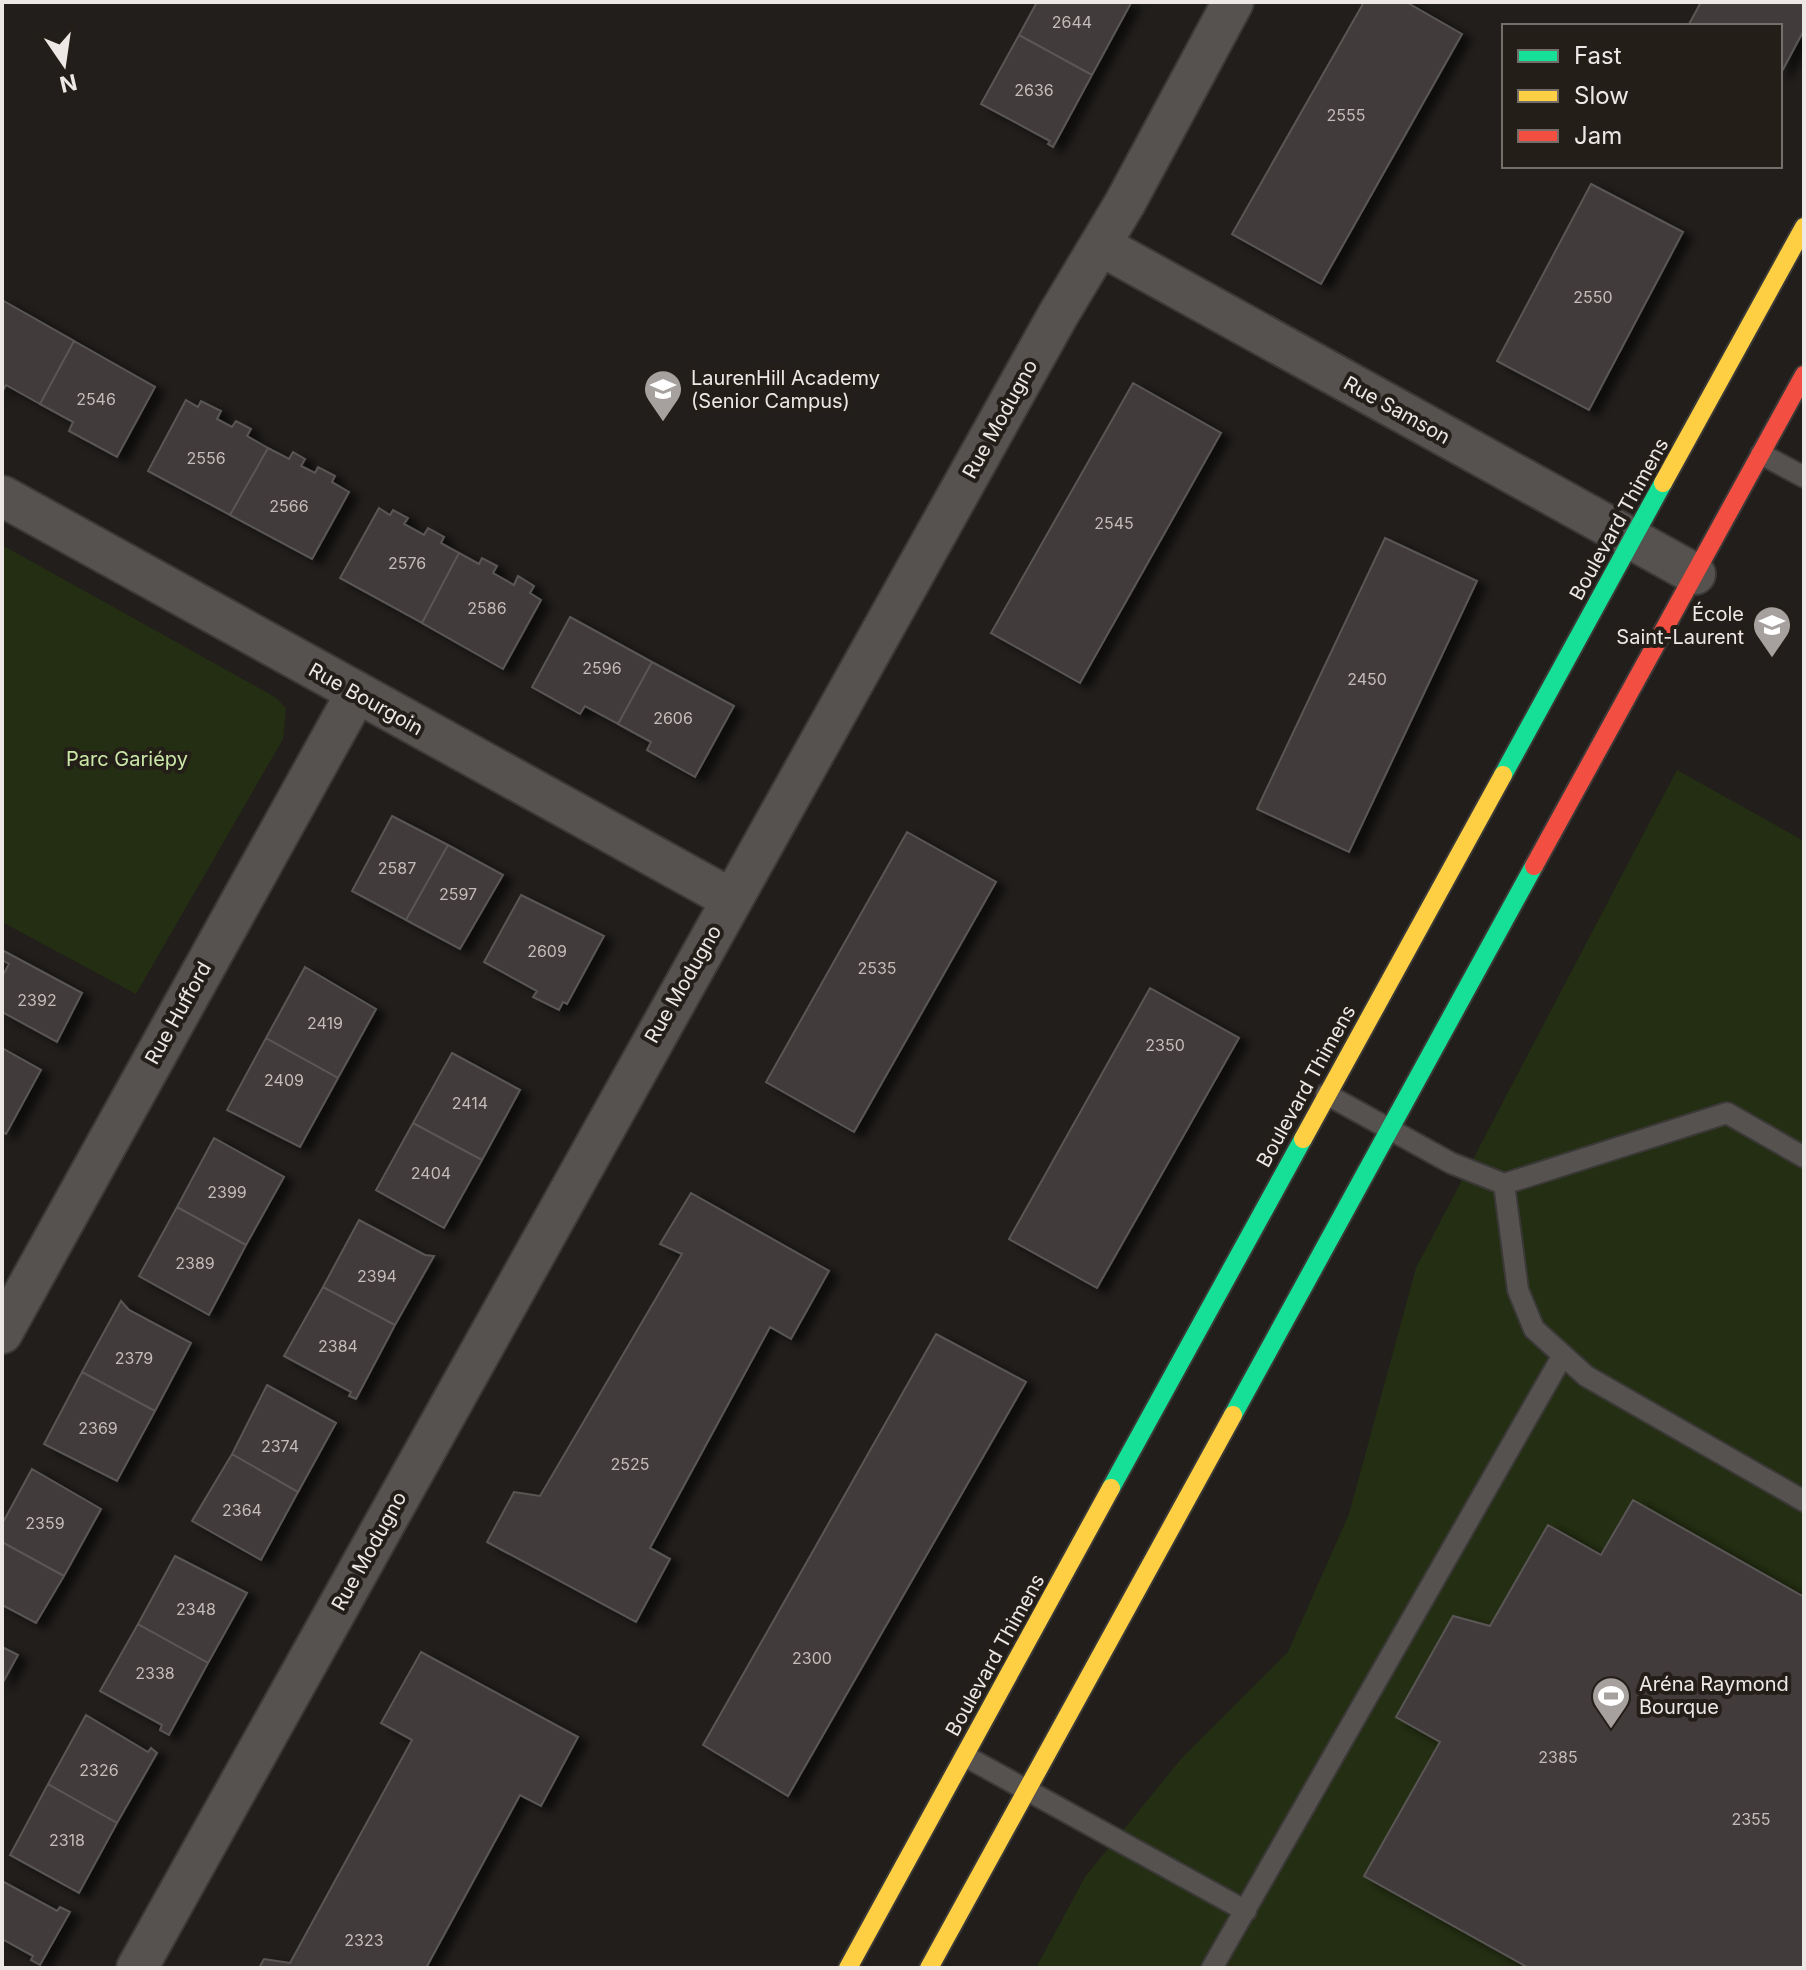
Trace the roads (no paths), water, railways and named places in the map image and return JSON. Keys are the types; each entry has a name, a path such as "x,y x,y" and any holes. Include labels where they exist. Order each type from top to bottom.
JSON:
{"street":[{"name":"Rue Modugno","path":"137,1968 1233,2"},
{"name":"Boulevard Thimens","path":"848,1968 1804,227"},
{"name":"Rue Samson","path":"1100,245 1695,574"},
{"path":"929,1968 1804,375"},
{"name":"Rue Bourgoin","path":"2,496 731,899"},
{"name":"Rue Hufford","path":"2,1333 356,694"}],"lane":[{"path":"1761,454 1804,477"},
{"path":"1326,1094 1451,1163 1504,1184 1727,1113 1804,1157"},
{"path":"1504,1184 1518,1290 1534,1329 1586,1376 1804,1501"},
{"path":"1212,1968 1563,1355"},
{"path":"965,1756 1246,1911"}],"place":[{"name":"LaurenHill Academy (Senior Campus)","path":"663,423"},
{"name":"École Saint-Laurent","path":"1772,659"},
{"name":"Aréna Raymond Bourque","path":"1611,1730"}],"park label":[{"name":"Parc Gariépy","path":"127,759"}]}
